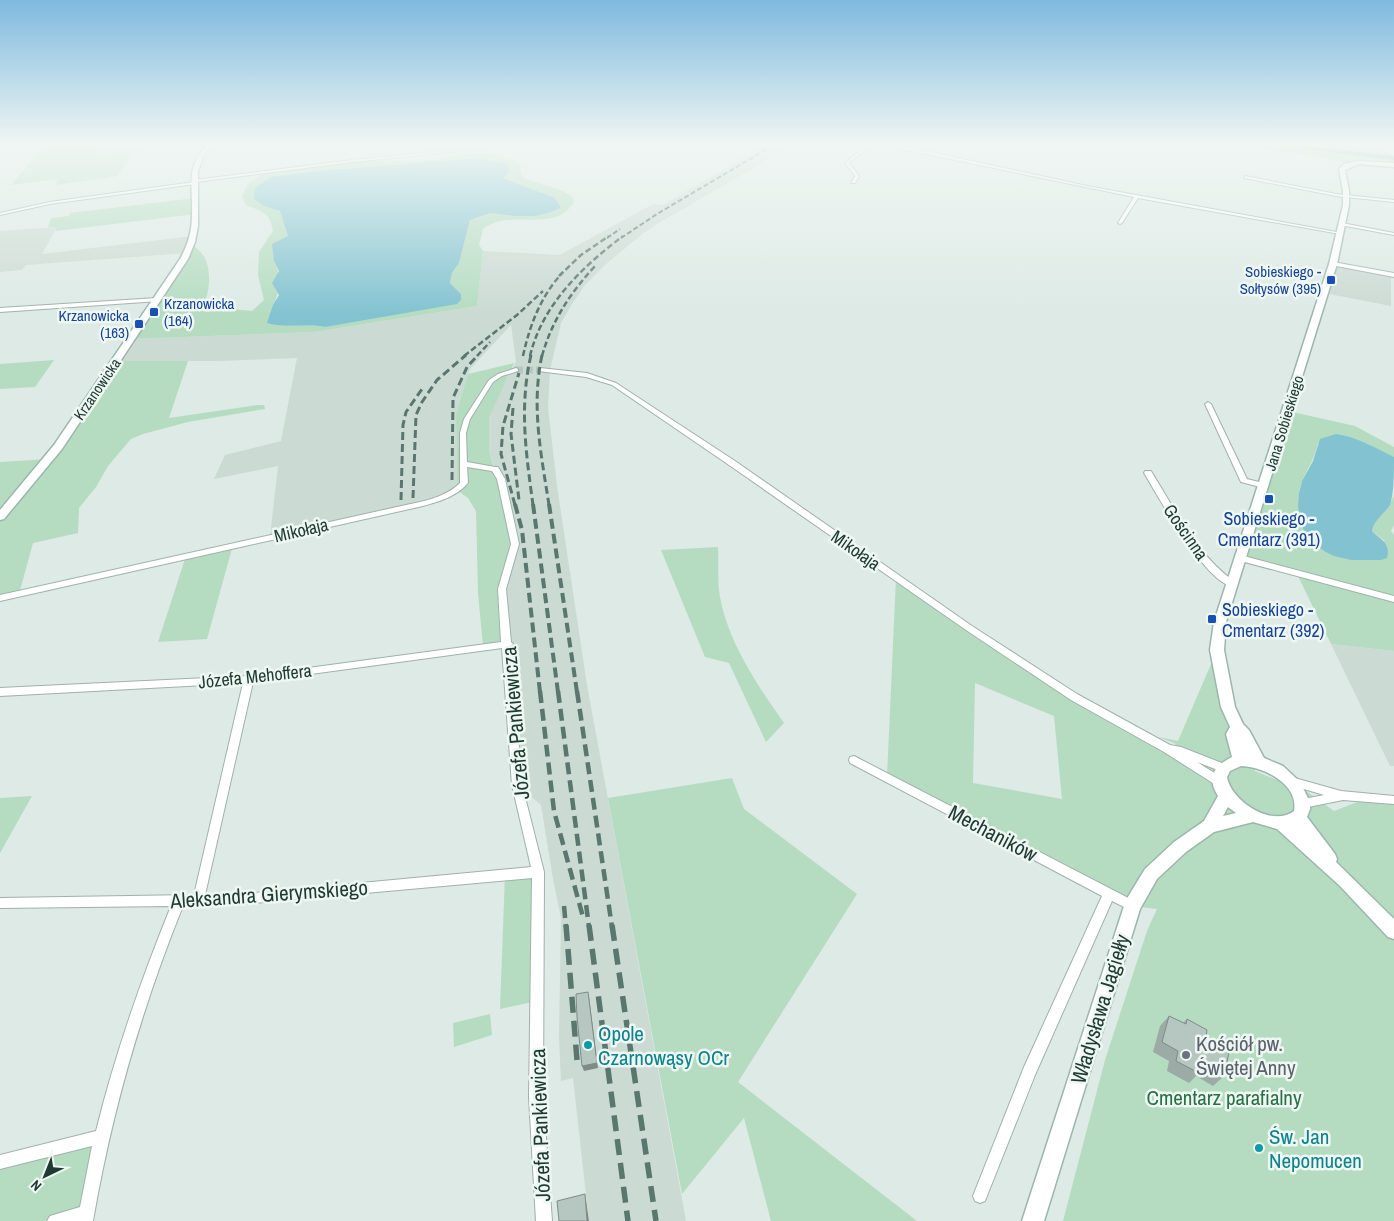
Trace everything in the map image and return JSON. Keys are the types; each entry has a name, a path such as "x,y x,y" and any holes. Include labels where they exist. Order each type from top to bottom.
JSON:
{"street":[{"path":"0,214 70,200"},
{"name":"Krzanowicka","path":"0,517 58,447 184,259 191,244 196,219 195,200"},
{"path":"1120,223 1134,200"},
{"path":"1162,200 1341,228 1394,234"},
{"name":"Jana Sobieskiego","path":"1260,762 1244,734 1237,727 1228,707 1217,650 1220,622 1333,264 1345,200"},
{"path":"1333,264 1394,275"},
{"path":"0,310 157,300"},
{"name":"Mikołaja","path":"0,598 115,574 435,500 451,494 462,487 464,483 463,433 467,420 491,381 500,375 516,370"},
{"name":"Mikołaja","path":"540,370 587,375 614,384 732,463 969,628 1066,692 1223,782"},
{"path":"1208,404 1244,480 1264,486"},
{"name":"Józefa Pankiewicza","path":"464,464 495,468 501,479 515,544 502,589 508,644 517,785 538,872 536,1097 544,1221"},
{"name":"Gościnna","path":"1148,473 1184,532 1217,575 1232,584"},
{"path":"1240,558 1394,599"},
{"name":"Józefa Mehoffera","path":"0,692 249,679 508,644"},
{"path":"198,901 249,679"},
{"name":"Jana Sobieskiego","path":"1237,727 1233,734 1240,760"},
{"name":"Mechaników","path":"854,760 1132,906"},
{"path":"1341,795 1300,810 1291,821 1281,823 1267,822 1242,811 1223,782 1230,763 1240,760 1260,762 1291,780 1341,795 1394,800"},
{"path":"1291,780 1297,788 1300,810 1346,880"},
{"name":"Władysława Jagiełły","path":"1210,826 1223,782"},
{"name":"Władysława Jagiełły","path":"1033,1221 1132,906 1156,868 1180,847 1210,826 1252,816"},
{"path":"1281,823 1346,880 1394,931"},
{"name":"Aleksandra Gierymskiego","path":"0,903 198,901 253,898 538,872"},
{"path":"980,1196 1029,1072 1109,894"},
{"path":"55,1221 86,1217 101,1137 116,1075 140,999 179,901"},
{"path":"0,1162 101,1137"}],"shaded area":[{"path":"672,200 698,200 641,235 605,265 585,285 561,323 550,370 548,408 557,486 587,685 686,1221 589,1221 573,1078 561,1081 559,1038 561,918 541,805 517,785 495,469 489,450 489,418 499,393 516,362 511,325 470,369 468,375 456,414 457,490 443,497 270,537 278,466 214,479 225,455 281,441 297,358 220,361 116,361 131,339 315,332 477,306 483,251 560,255 653,204 663,205"},
{"path":"57,227 42,254 193,236 187,253 26,265 22,270 0,272 0,231"},
{"path":"1333,264 1391,275 1391,306 1324,293"},
{"path":"1331,644 1394,651 1394,766 1390,766"}],"green space":[{"path":"178,200 195,200 196,214 55,231 57,227 48,227 51,218 69,216 70,213"},
{"path":"243,200 288,200 264,206 280,211 289,236 274,261 278,270 279,286 268,323 282,326 325,327 461,294 450,283 452,273 459,263 470,220 490,213 514,216 548,213 561,208 556,200 573,200 574,202 565,212 555,217 506,220 494,223 483,229 479,245 483,251 477,306 315,332 131,339 191,244 203,255 208,266 208,287 203,306 252,311 264,300 258,275 259,252 273,231 272,225 264,213 246,205"},
{"path":"54,360 35,387 0,389 0,364"},
{"path":"116,361 188,361 169,418 258,405 264,405 265,409 188,422 131,439 108,466 96,487 79,508 78,533 33,543 19,594 0,598 0,462 49,459"},
{"path":"514,363 489,418 489,450 515,544 502,589 508,644 483,646 478,593 476,511 468,498 457,490 456,414 468,374"},
{"path":"1288,411 1355,426 1394,447 1394,457 1366,443 1318,443 1314,457 1303,479 1299,500 1305,537 1385,541 1372,531 1376,521 1389,505 1394,495 1394,525 1391,531 1394,535 1394,651 1331,644 1296,572 1240,558"},
{"path":"233,545 207,639 158,642 186,556"},
{"path":"718,547 719,591 730,630 754,679 784,723 766,742 729,663 705,657 661,550"},
{"name":"Cmentarz parafialny","path":"896,577 1074,697 1168,749 1176,744 1159,737 1178,741 1217,650 1228,707 1255,771 1309,793 1334,811 1368,798 1394,800 1394,1221 1063,1221 1105,1060 1147,931 1157,909 1132,906 887,777","holes":["975,683 1054,716 1062,799 973,783"]},
{"path":"732,778 744,809 857,894 738,1082 917,1221 771,1221 744,1118 682,1194 608,798"},
{"path":"32,796 0,853 0,798"},
{"path":"538,872 537,1001 500,1009 505,874"},
{"path":"490,1014 492,1035 454,1047 453,1023"},
{"path":"101,1137 86,1213 55,1221 0,1221 0,1162"}],"water":[{"path":"255,200 556,200 561,208 535,216 490,213 470,220 459,263 452,273 450,283 461,294 461,300 457,304 325,327 281,326 267,323 273,305 279,295 272,283 279,271 274,261 272,244 288,236 280,211 264,206"},
{"path":"1336,434 1359,440 1394,457 1393,489 1390,505 1377,520 1372,531 1386,545 1388,549 1387,558 1381,560 1351,560 1334,556 1305,537 1298,507 1302,481 1313,461 1320,439"}],"building":[{"name":"Opole Czarnowąsy OCr","path":"588,992 597,1063 582,1066 576,994"},
{"path":"1169,1016 1186,1024 1187,1019 1207,1030 1206,1036 1230,1048 1224,1076 1201,1064 1199,1073 1176,1061 1178,1051 1162,1042"},
{"path":"585,1194 587,1221 559,1221 557,1201"}],"tunnel":[{"path":"516,370 540,370"}],"railway":[{"path":"621,238 681,200"},
{"path":"607,238 620,229"},
{"path":"562,273 581,255 609,236"},
{"path":"530,356 544,320 566,288 593,261 623,236"},
{"path":"542,356 551,330 563,307 596,265"},
{"path":"523,356 537,311 548,291 562,273"},
{"path":"559,276 562,273"},
{"path":"464,356 517,315 543,291"},
{"path":"477,356 490,342"},
{"path":"413,498 416,415 422,402 437,380 466,355"},
{"path":"452,480 453,398 467,367 478,355"},
{"path":"531,355 525,393 525,430 533,505"},
{"path":"542,355 537,393 537,412 540,448 549,505"},
{"path":"515,505 501,454 503,426 519,373"},
{"path":"401,500 403,425 406,412 422,389"},
{"path":"513,408 511,434 519,500"},
{"path":"515,504 522,530 540,692"},
{"path":"533,504 558,692"},
{"path":"549,504 577,692"},
{"path":"540,691 554,811 583,917"},
{"path":"558,691 589,927"},
{"path":"577,691 612,927"},
{"path":"564,906 566,927"},
{"path":"566,925 577,1060"},
{"path":"589,925 628,1221"},
{"path":"612,925 656,1221"}],"place":[{"name":"Sobieskiego - Sołtysów (395)","path":"1331,280"},
{"name":"Krzanowicka (164)","path":"154,312"},
{"name":"Krzanowicka (163)","path":"139,324"},
{"name":"Sobieskiego - Cmentarz (391)","path":"1269,499"},
{"name":"Sobieskiego - Cmentarz (392)","path":"1212,619"},
{"name":"Opole Czarnowąsy OCr","path":"588,1045"},
{"name":"Kościół pw. Świętej Anny","path":"1186,1055"},
{"name":"Św. Jan Nepomucen","path":"1259,1148"}]}
